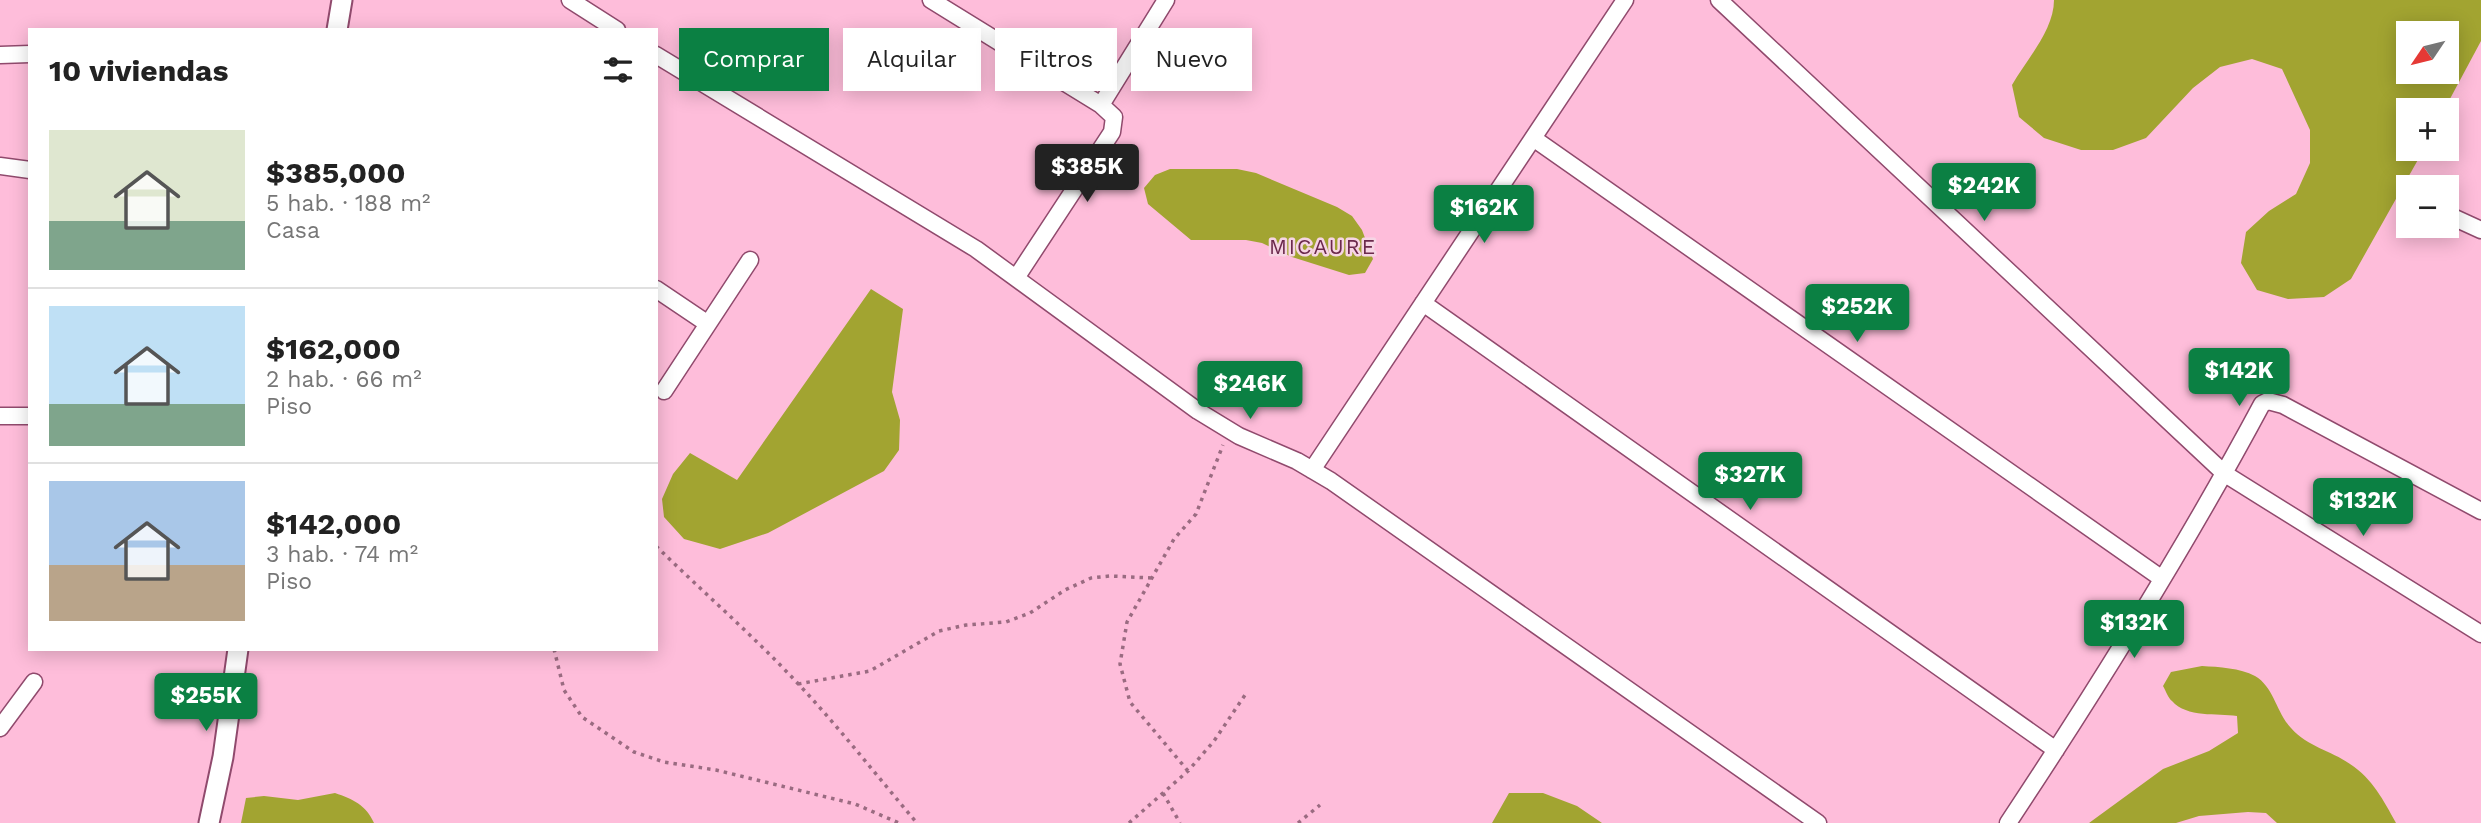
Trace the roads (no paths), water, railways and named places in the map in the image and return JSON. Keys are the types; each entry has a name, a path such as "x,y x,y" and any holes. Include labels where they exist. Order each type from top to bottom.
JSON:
{"street":[{"path":"337,28 342,0"},
{"path":"570,0 614,28"},
{"path":"931,0 1101,104 1114,117 1112,132 1016,278"},
{"path":"1101,104 1166,0"},
{"path":"1312,470 1625,0"},
{"path":"1719,0 2225,474 2481,634"},
{"path":"0,55 28,54"},
{"path":"658,56 976,249 1198,411 1229,430 1331,481 1818,823"},
{"path":"1533,138 2161,578"},
{"path":"0,166 28,170"},
{"path":"2459,220 2481,230"},
{"path":"664,391 750,260"},
{"path":"658,290 708,324"},
{"path":"1423,303 2056,750"},
{"path":"2008,823 2056,750 2225,474 2262,404 2268,401 2283,405 2481,511"},
{"path":"0,416 28,416"},
{"path":"209,823 223,757 237,651"},
{"path":"0,728 34,682"}],"district":[{"name":"MICAURE","path":"1323,247"}]}
